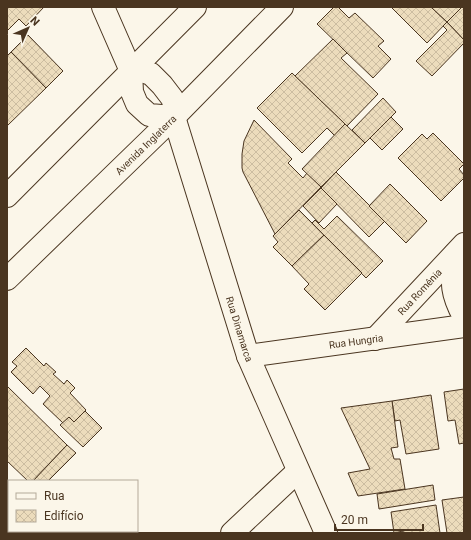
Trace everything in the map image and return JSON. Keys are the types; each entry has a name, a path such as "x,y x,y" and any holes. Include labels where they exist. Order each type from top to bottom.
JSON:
{"street":[{"path":"103,7 131,71 132,92 137,104 149,115 174,117"},
{"path":"7,196 195,7"},
{"name":"Avenida Inglaterra","path":"7,279 174,117 282,7"},
{"name":"Rua Dinamarca","path":"131,71 142,71 151,74 172,98 175,107 174,117 248,356 326,533"},
{"path":"459,249 452,283 456,302 464,318"},
{"name":"Rua Romênia","path":"375,339 459,249"},
{"name":"Rua Hungria","path":"248,356 464,326"},
{"path":"232,533 298,470"}],"building":[{"path":"7,7 44,7 26,26 19,19 7,31"},
{"path":"334,7 338,7 349,18 355,13 384,41 378,46 391,59 373,78 317,24"},
{"path":"391,7 431,7 447,22 427,43"},
{"path":"431,7 462,7 447,22"},
{"path":"462,7 464,9 464,40 447,22"},
{"path":"447,22 464,40 464,43 432,76 416,61 447,30 443,26"},
{"path":"28,35 63,71 46,88 11,52"},
{"path":"333,39 347,53 341,58 378,94 347,126 295,76"},
{"path":"11,52 46,88 7,126 7,56"},
{"path":"292,73 345,124 335,136 327,128 302,153 257,108"},
{"path":"383,98 396,112 365,143 352,130"},
{"path":"391,117 403,129 382,150 370,138"},
{"path":"254,120 292,159 288,163 303,178 307,173 321,187 275,234 242,168 244,141"},
{"path":"345,124 365,143 321,187 302,169"},
{"path":"433,133 464,164 459,169 464,175 464,178 441,201 398,158 422,134 427,139"},
{"path":"336,172 385,221 369,237 321,188"},
{"path":"390,184 427,221 406,243 369,206"},
{"path":"321,188 337,204 319,223 303,206"},
{"path":"299,210 324,235 292,266 273,247 278,242 273,236"},
{"path":"337,216 383,261 366,278 312,223 315,220 324,229"},
{"path":"324,235 362,273 325,310 304,289 309,284 292,266"},
{"path":"26,348 44,366 46,363 56,372 53,374 64,384 67,380 75,388 70,393 86,410 74,422 69,417 63,423 43,404 50,396 40,386 33,394 11,372 17,366 12,362"},
{"path":"7,386 67,445 34,480 27,480 7,461"},
{"path":"464,389 464,443 459,444 455,420 448,421 444,392"},
{"path":"431,395 439,449 406,454 400,420 395,421 392,401"},
{"path":"392,401 398,447 391,448 394,459 400,459 405,489 358,496 348,473 370,469 341,408"},
{"path":"85,411 102,428 83,447 60,425 69,417 74,422"},
{"path":"67,445 76,453 49,480 34,480"},
{"path":"433,485 435,500 379,509 377,494"},
{"path":"464,497 464,533 447,533 442,500"},
{"path":"436,505 440,533 403,533 403,531 394,533 391,512"}]}
